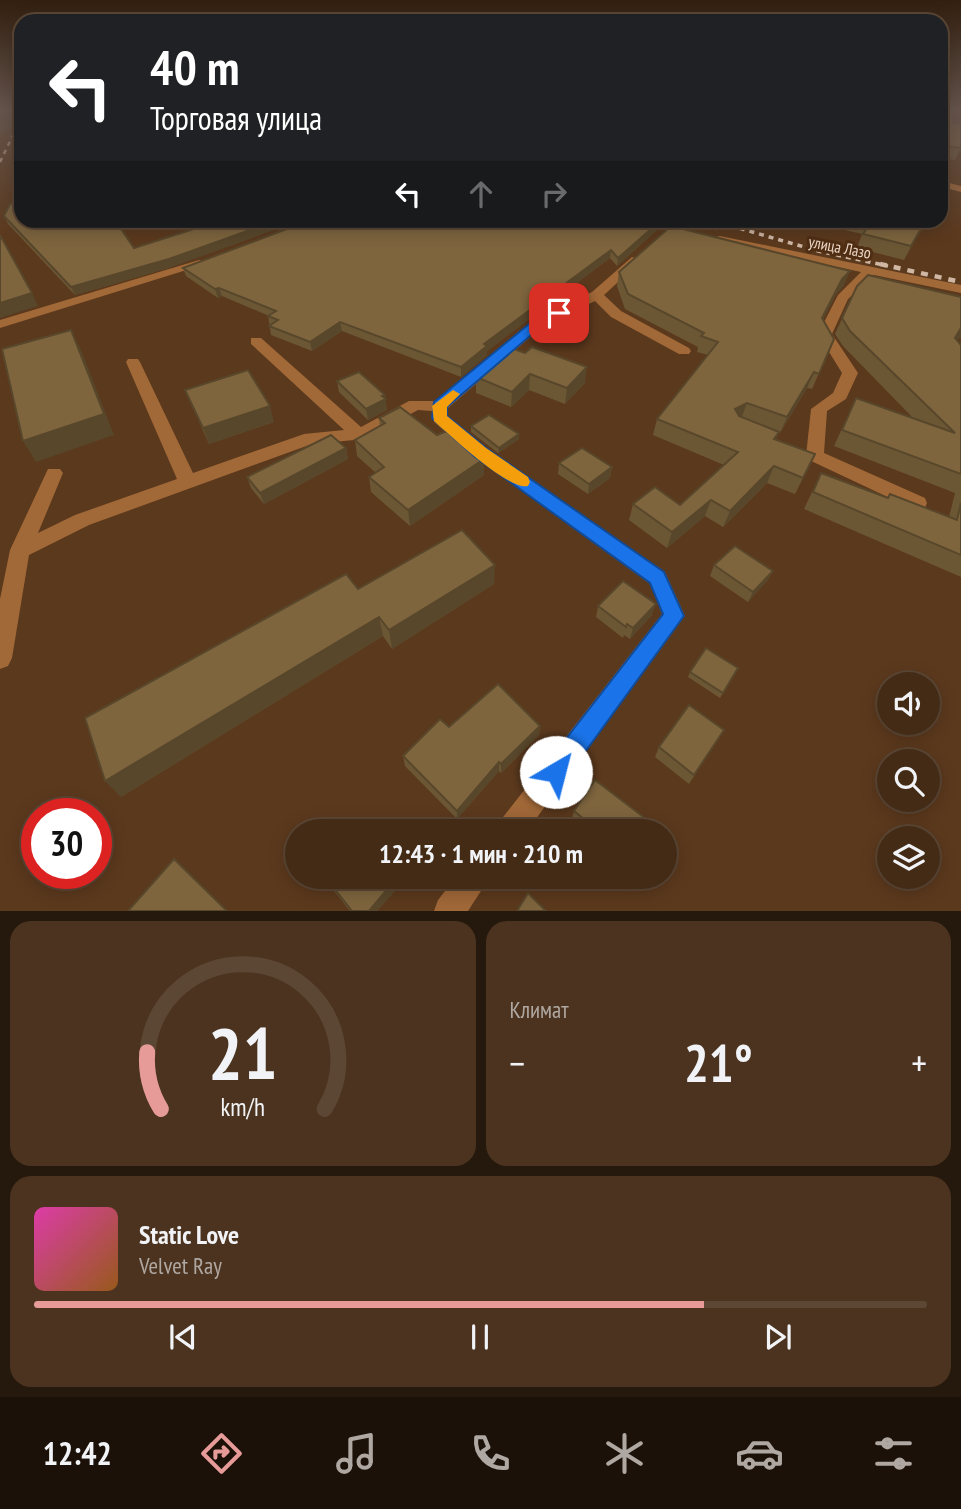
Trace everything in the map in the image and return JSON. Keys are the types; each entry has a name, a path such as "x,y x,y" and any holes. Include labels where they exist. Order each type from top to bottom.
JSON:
{"street":[{"path":"665,228 696,234"},
{"path":"20,550 82,520 310,438 359,435 415,405 440,406 539,322 597,295 669,229"},
{"name":"улица Лазо","path":"710,237 961,289"},
{"path":"0,324 172,274 222,256"},
{"path":"872,270 851,285 834,309 825,334 850,373 841,396 819,409 809,454 918,503"},
{"path":"597,295 616,314 684,351"},
{"path":"256,341 359,435"},
{"path":"133,362 188,482"},
{"path":"440,406 440,418 480,452 658,578 674,616 519,819"},
{"path":"0,658 20,550 54,473"},
{"path":"450,911 466,889"}],"building":[{"path":"14,203 14,227 4,216 10,204"},
{"path":"15,228 120,228 134,248 197,228 256,228 169,259 71,287"},
{"path":"290,228 652,228 618,258 611,250 484,344 487,346 461,367 340,322 310,342 269,326 278,320 268,316 276,311 219,288 215,289 183,268"},
{"path":"669,228 679,228 850,271 842,279 822,318 834,339 819,374 814,372 787,417 747,403 735,409 739,416 779,432 774,439 815,454 803,478 774,466 730,511 711,500 672,532 633,504 655,487 680,505 738,452 657,419 718,342 701,336 704,333 628,294 619,272"},
{"path":"867,228 921,228 911,246 863,234"},
{"path":"0,235 32,293 0,303"},
{"path":"868,275 961,297 961,328 955,338 961,345 961,474 842,430 856,398 955,433 850,331 842,318 857,286"},
{"path":"71,330 104,414 23,441 2,349"},
{"path":"506,346 525,353 532,347 587,367 567,388 530,374 512,392 476,377 484,370 480,368"},
{"path":"248,370 270,406 203,428 185,390"},
{"path":"359,372 385,395 382,396 386,399 366,409 337,381"},
{"path":"400,407 437,435 454,428 482,450 476,454 484,459 408,510 369,477 384,467 355,440 385,423 379,418"},
{"path":"489,415 519,434 499,448 471,426"},
{"path":"331,435 346,448 260,493 247,477"},
{"path":"582,448 612,467 589,484 559,463"},
{"path":"821,473 888,498 890,494 957,520 961,503 961,555 813,492"},
{"path":"462,530 495,565 389,630 379,617 105,781 85,718 346,574 358,589"},
{"path":"735,546 773,571 753,592 714,565"},
{"path":"623,581 656,604 633,628 627,624 626,627 598,606"},
{"path":"706,648 738,668 723,693 690,672"},
{"path":"498,684 540,726 501,764 499,762 457,811 403,756 440,719 449,727"},
{"path":"689,705 724,730 694,775 659,747"},
{"path":"595,780 646,819 584,819 574,811"},
{"path":"174,859 227,911 128,911"},
{"path":"335,889 387,889 369,911 352,911"},
{"path":"528,893 546,911 517,911"}],"railway":[{"path":"0,162 4,154"},
{"path":"715,228 719,229"},
{"path":"739,228 818,251 888,266"},
{"path":"880,264 961,282"}],"slow traffic":[{"path":"453,394 440,406 440,418 480,452 522,482"}],"route":[{"path":"556,772 674,616 658,578 480,452 440,418 440,406 539,322 559,313"}]}
